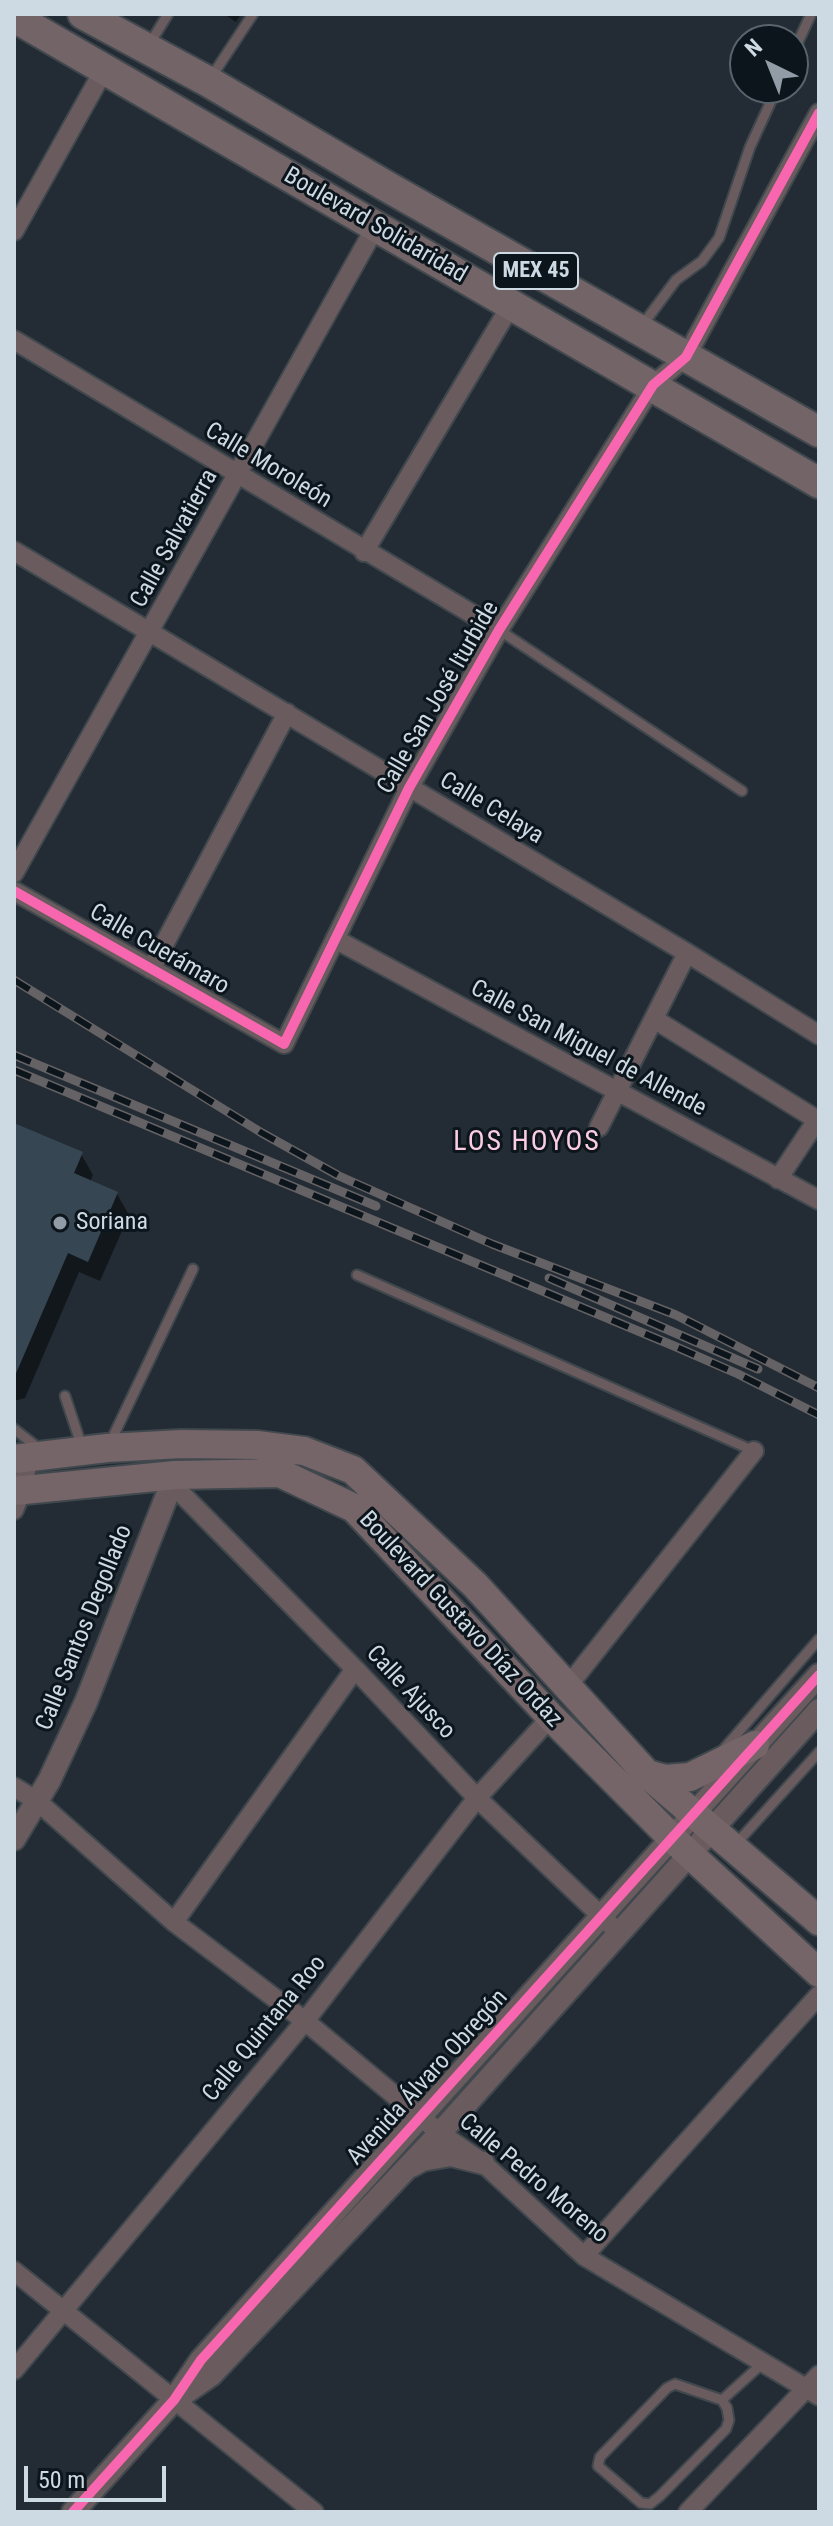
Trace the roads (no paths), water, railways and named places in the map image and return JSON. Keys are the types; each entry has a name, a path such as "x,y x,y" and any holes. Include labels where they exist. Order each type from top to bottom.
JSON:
{"highway":[{"name":"Boulevard Solidaridad","path":"83,14 209,82 819,432"},
{"name":"Boulevard Solidaridad","path":"14,17 819,483"},
{"path":"185,116 209,82"}],"main road":[{"name":"Boulevard Gustavo Díaz Ordaz","path":"30,1457 95,1449 182,1444 257,1445 304,1451 353,1470 475,1585 647,1774 819,1921"},
{"name":"Boulevard Gustavo Díaz Ordaz","path":"17,1497 173,1479 280,1473 354,1508 551,1717 680,1846 819,1973"},
{"path":"647,1774 676,1779 690,1777 755,1745"}],"street":[{"path":"14,231 105,68"},
{"path":"686,357 819,113"},
{"name":"Calle Salvatierra","path":"14,873 376,226"},
{"path":"364,552 511,305"},
{"name":"Calle Moroleón","path":"14,340 499,630"},
{"name":"Calle San José Iturbide","path":"284,1044 409,788 499,630 653,385 686,357"},
{"name":"Calle Celaya","path":"15,553 287,713 819,1035"},
{"path":"151,969 287,713"},
{"name":"Calle Cuerámaro","path":"14,891 284,1044"},
{"name":"Calle San Miguel de Allende","path":"335,939 819,1200"},
{"path":"599,1127 687,953"},
{"path":"654,1019 818,1121 778,1179"},
{"path":"568,1686 754,1451"},
{"path":"17,1497 30,1457"},
{"name":"Calle Ajusco","path":"173,1479 477,1798 610,1924"},
{"name":"Calle Santos Degollado","path":"14,1839 37,1801 86,1702 173,1479"},
{"path":"174,1922 355,1669"},
{"name":"Avenida Álvaro Obregón","path":"703,1822 755,1745 819,1675"},
{"name":"Avenida Álvaro Obregón","path":"174,2400 211,2375 407,2169 440,2133 610,1924 680,1846 819,1710"},
{"name":"Calle Quintana Roo","path":"14,2370 305,2021 477,1798 551,1717"},
{"name":"Calle Pedro Moreno","path":"14,1787 37,1801 174,1922 305,2021 440,2133 483,2163 584,2256 764,2362 815,2386"},
{"name":"Avenida Álvaro Obregón","path":"73,2512 174,2400 201,2360 420,2116 610,1924"},
{"path":"584,2256 819,1995"},
{"path":"407,2169 422,2160 451,2155 483,2163"},
{"path":"14,2271 314,2512"},
{"path":"688,2512 815,2386"}],"lane":[{"path":"146,50 168,14"},
{"path":"209,82 253,14"},
{"path":"639,330 676,280 702,261 719,238 750,147 770,104"},
{"path":"499,630 742,791"},
{"path":"95,1449 193,1269"},
{"path":"357,1275 754,1451"},
{"path":"65,1396 95,1449"},
{"path":"14,1429 30,1457"},
{"path":"705,1771 819,1639"},
{"path":"733,1848 819,1752"},
{"path":"722,2400 764,2362"},
{"path":"675,2384 722,2400 729,2420 726,2429 650,2504 641,2503 598,2466 600,2457 667,2388 675,2384"}],"railway":[{"path":"14,980 262,1133 339,1176 492,1244 676,1315 819,1388"},
{"path":"14,1055 376,1206"},
{"path":"14,1070 674,1346 819,1415"},
{"path":"549,1278 758,1369"}],"place":[{"name":"Soriana","path":"60,1223"}],"district":[{"name":"LOS HOYOS","path":"527,1143"}]}
